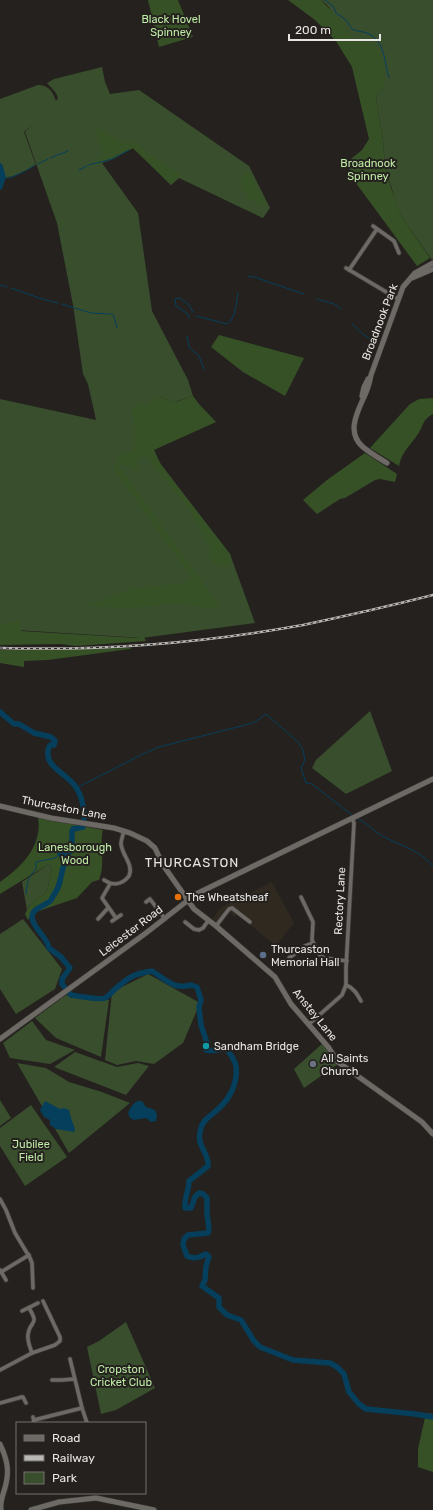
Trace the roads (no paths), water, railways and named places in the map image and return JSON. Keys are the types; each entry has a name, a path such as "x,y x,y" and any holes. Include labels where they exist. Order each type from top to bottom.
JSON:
{"street":[{"path":"373,226 394,241 399,252"},
{"path":"377,229 348,269 398,299"},
{"name":"Broadnook Park","path":"387,462 363,447 355,436 354,424 362,400 368,389 371,375 403,287 416,272 433,264"},
{"name":"Broadnook Park","path":"411,278 433,269"},
{"name":"Leicester Road","path":"0,1039 72,988 196,894 433,779"},
{"name":"Thurcaston Lane","path":"0,806 78,823 114,828 141,838 154,847 163,865 188,900"},
{"name":"Rectory Lane","path":"346,985 354,823 352,818"},
{"path":"104,880 110,884 124,882 131,872 121,846 124,831"},
{"path":"110,884 102,898 116,918"},
{"path":"146,902 154,896"},
{"path":"300,896 313,922 313,943 319,954 324,958 347,961"},
{"path":"150,899 165,919"},
{"name":"Anstey Lane","path":"188,900 194,910 216,926 275,977 292,1004 338,1062 422,1122 433,1134"},
{"path":"98,919 108,908"},
{"path":"216,926 229,909 232,908 250,922"},
{"path":"112,921 121,915"},
{"path":"185,922 194,929 198,930 203,928 208,921"},
{"path":"289,958 305,946 313,943"},
{"path":"292,955 296,959"},
{"path":"309,1024 342,995 346,985 357,994 361,1001"},
{"path":"0,1199 15,1233 29,1255 32,1263 33,1288"},
{"path":"0,1208 4,1206"},
{"path":"6,1280 1,1271 29,1255"},
{"path":"0,1370 32,1353 55,1345 60,1339 43,1301"},
{"path":"22,1311 38,1303"},
{"path":"30,1308 35,1319 28,1333 28,1340 32,1353"},
{"path":"76,1360 70,1360 87,1422"},
{"path":"52,1380 74,1379"},
{"path":"0,1403 22,1396 26,1402"},
{"path":"34,1420 82,1408"},
{"path":"0,1444 6,1460 8,1471 1,1510"},
{"path":"30,1510 59,1502 97,1496 154,1510"}],"water":[{"path":"45,1101 60,1109 64,1108 69,1110 75,1129 74,1132 56,1129 50,1125 50,1120 44,1117 40,1110"},
{"path":"137,1101 142,1101 146,1107 155,1110 157,1115 156,1121 151,1122 146,1118 134,1120 129,1116 129,1110"}],"waterway":[{"path":"325,0 333,6 336,13 346,20 352,29 369,34 376,39 382,49 389,78"},
{"path":"89,165 112,159 129,150"},
{"path":"61,154 68,151"},
{"path":"50,158 60,154"},
{"path":"38,164 48,159"},
{"path":"27,170 35,165"},
{"path":"0,166 3,177 0,187"},
{"path":"79,170 87,166"},
{"path":"3,178 10,178 25,171"},
{"path":"248,277 251,276 304,294"},
{"path":"0,285 7,287"},
{"path":"11,288 58,303"},
{"path":"196,316 227,324 234,314 238,293"},
{"path":"189,318 188,314 176,306 175,299 180,298 189,305 193,312"},
{"path":"317,299 334,304 341,309"},
{"path":"62,304 91,313 111,314"},
{"path":"113,314 117,328"},
{"path":"352,324 364,335 375,342"},
{"path":"187,336 189,347 199,356 204,369"},
{"path":"0,712 14,724 19,724 34,733 51,737 55,741 54,745 50,745 48,758 55,768 71,781 78,790 83,806 83,827 73,829 72,831 72,850 70,852 63,850 60,854 67,858 58,887 51,900 35,910 32,914 33,921 46,940 49,948 61,957 70,968 62,979 62,984 71,995 89,998 105,998 128,979 140,973 152,971 166,981 175,985 191,985 197,987 201,1000 199,1007 201,1025 207,1043 206,1050 212,1051 227,1049 234,1059 236,1066 236,1078 232,1090 222,1106 205,1120 202,1125 200,1140 208,1161 208,1166 189,1181 185,1201 185,1208 191,1208 195,1197 199,1193 203,1194 207,1198 208,1233 188,1235 184,1239 183,1245 187,1256 196,1258 206,1254 209,1257 206,1266 205,1280 202,1286 219,1298 219,1307 227,1315 241,1320 254,1341 260,1347 293,1360 330,1363 337,1367 344,1374 349,1392 359,1404 366,1409 433,1417"},
{"path":"76,788 159,747 253,723 266,714 298,742 303,750 305,760 301,768 306,783 312,784 352,815"},
{"path":"358,819 383,836 420,854 433,866"},
{"path":"26,894 28,880 36,869 36,862 55,858 61,853"}],"railway":[{"path":"0,648 38,649 114,647 228,637 303,625 433,595"}],"place":[{"name":"The Wheatsheaf","path":"178,897"},
{"name":"Thurcaston Memorial Hall","path":"263,955"},
{"name":"Sandham Bridge","path":"206,1046"},
{"name":"All Saints Church","path":"313,1064"}],"district":[{"name":"THURCASTON","path":"192,862"}],"park label":[{"name":"Black Hovel Spinney","path":"171,25"},
{"name":"Broadnook Spinney","path":"368,169"},
{"name":"Lanesborough Wood","path":"75,853"},
{"name":"Jubilee Field","path":"31,1150"},
{"name":"Cropston Cricket Club","path":"121,1375"}]}
